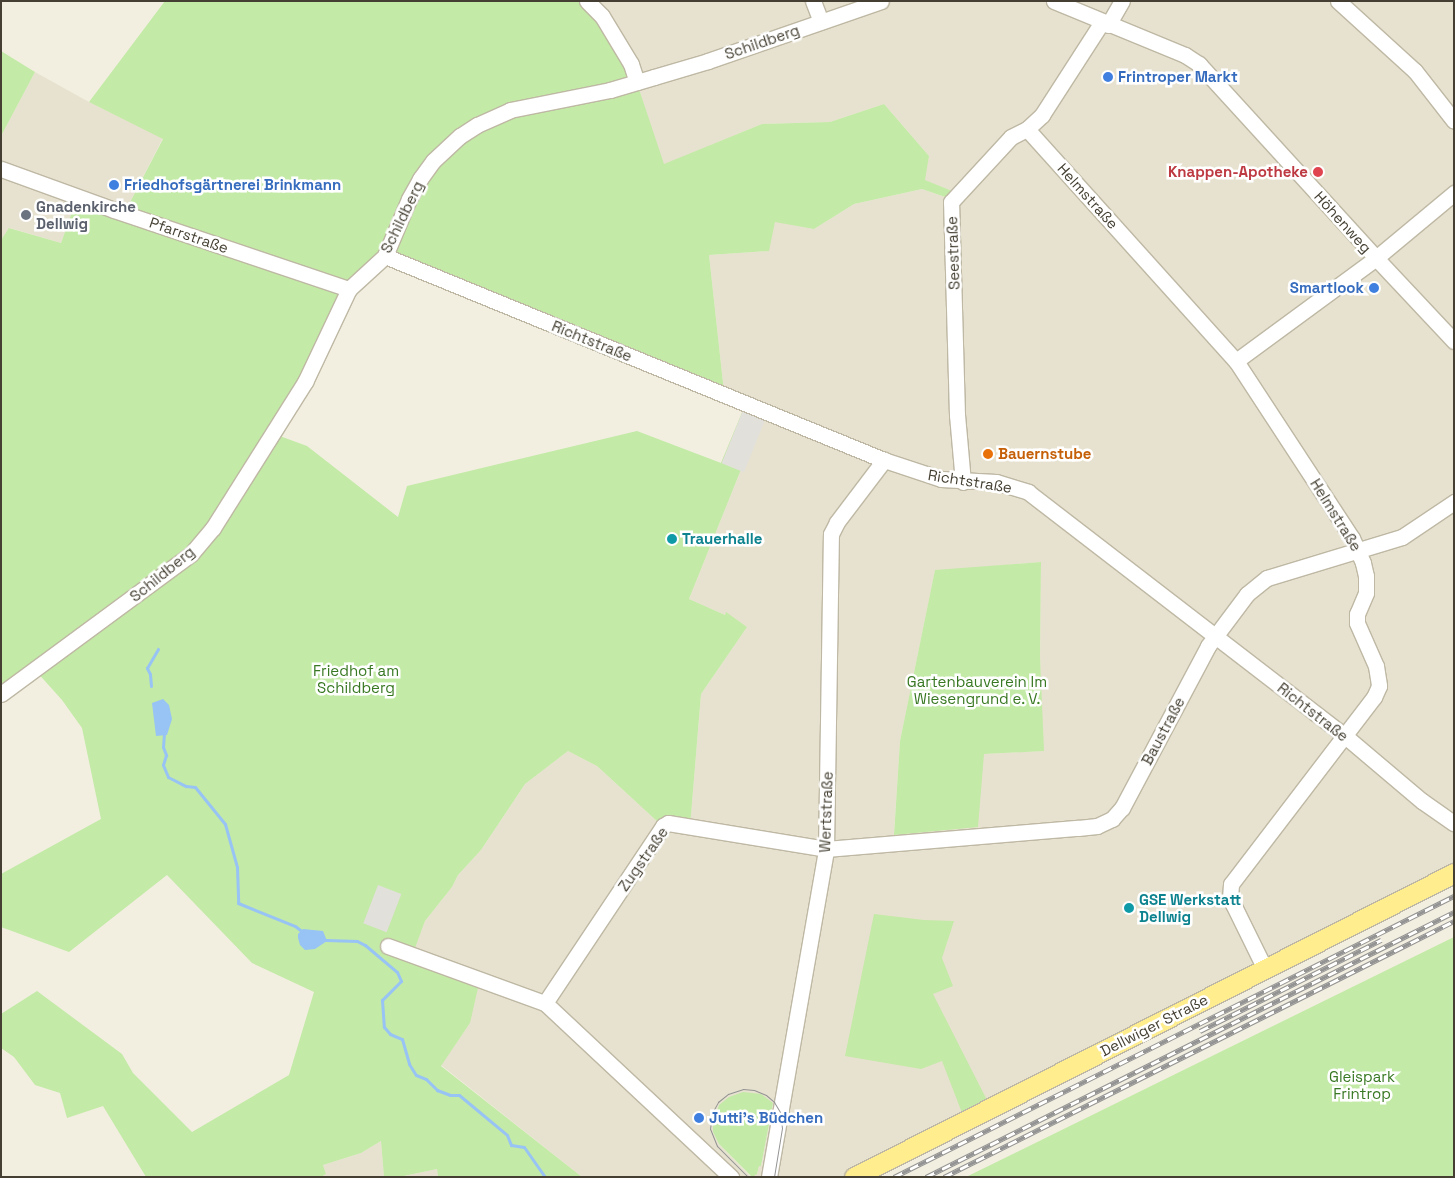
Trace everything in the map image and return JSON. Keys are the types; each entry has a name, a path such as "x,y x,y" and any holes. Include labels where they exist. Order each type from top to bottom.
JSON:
{"main road":[{"name":"Dellwiger Straße","path":"854,1177 1454,873"}],"street":[{"path":"587,1 602,16 631,64 637,82"},
{"path":"813,1 820,22"},
{"name":"Schildberg","path":"1,694 191,554 213,528 286,414 323,347 350,289 385,256 409,199 420,179 433,161 460,136 483,121 510,110 610,90 708,61 881,1"},
{"name":"Höhenweg","path":"1054,1 1105,24 1185,55 1198,64 1454,341"},
{"name":"Seestraße","path":"963,482 957,415 950,202 1011,138 1027,129 1042,115 1122,1"},
{"path":"1338,1 1415,71 1454,121"},
{"name":"Helmstraße","path":"1027,129 1236,361 1359,550 1366,576 1366,593 1357,614 1357,623 1376,666 1380,686 1345,736 1231,884 1230,897 1265,969"},
{"name":"Pfarrstraße","path":"1,169 114,210 350,289"},
{"path":"1236,361 1376,258 1454,192"},
{"name":"Richtstraße","path":"385,256 918,473 963,482 996,482 1028,492 1345,736 1422,801 1454,823"},
{"name":"Wertstraße","path":"769,1177 826,849 832,534 837,522 884,460"},
{"name":"Baustraße","path":"826,849 1097,826 1112,818 1122,808 1215,637 1247,594 1267,578 1412,532 1454,502"},
{"name":"Zugstraße","path":"545,1003 665,824 671,823 809,848 826,849"},
{"path":"388,946 545,1003 731,1177"}],"shaded area":[{"path":"585,1 1454,1 1454,869 1185,1009 843,1177 582,1177 441,1065 470,1023 400,946 415,947 425,921 452,887 458,875 481,850 525,784 568,751 597,766 659,823 690,827 701,694 747,627 726,613 725,615 689,599 740,472 721,463 746,403 724,392 709,255 768,251 775,221 814,229 854,204 922,189 951,199 952,191 924,180 929,156 884,104 830,122 762,124 663,165 638,86","holes":["1041,562 1040,656 1043,751 984,754 894,834 900,741 935,571","773,1103 761,1166 759,1166 757,1174 750,1176 719,1144 713,1132 714,1117 719,1105"]},
{"path":"35,72 89,102 163,138 126,210 1,165 1,136"},
{"path":"1,171 77,198 61,243 10,228 1,240"},
{"path":"746,403 768,412 744,472 722,463"},
{"path":"378,885 401,894 387,932 363,923"},
{"path":"381,1141 384,1177 321,1177 326,1174 323,1165 361,1153"},
{"path":"437,1169 438,1177 399,1177"}],"green space":[{"path":"165,1 585,1 638,86 664,164 762,124 830,122 884,104 929,156 925,180 952,191 951,199 922,189 854,204 814,229 775,222 769,251 709,255 724,392 381,249 350,291 126,210 163,139 89,102"},
{"path":"1,51 35,72 1,136"},
{"name":"Friedhof am Schildberg","path":"77,198 348,294 277,435 307,446 398,517 407,486 637,431 721,463 746,403 768,412 740,472 689,599 725,615 726,612 747,627 701,694 690,827 659,823 597,766 568,751 525,784 481,850 458,875 452,887 425,921 415,948 400,946 480,979 470,1023 441,1066 582,1177 438,1177 437,1169 399,1177 384,1177 381,1141 361,1153 323,1165 326,1174 321,1177 146,1177 103,1106 67,1118 60,1093 35,1085 14,1057 1,1048 1,1014 37,991 122,1054 133,1073 192,1132 289,1075 314,992 252,963 167,875 69,952 1,927 1,874 101,819 82,728 62,700 36,671 1,693 1,240 9,228 61,243"},
{"name":"Gartenbauverein Im Wiesengrund e. V.","path":"1041,562 1040,656 1044,751 984,754 978,827 894,835 900,741 935,570"},
{"path":"874,914 924,920 954,921 942,958 953,986 933,994 990,1106 964,1118 942,1061 921,1069 845,1056"},
{"name":"Gleispark Frintrop","path":"1454,937 1454,1177 966,1177"},
{"path":"743,1092 761,1094 773,1103 761,1166 759,1166 757,1174 752,1177 719,1144 713,1132 713,1122 719,1105 729,1097"}],"water":[{"path":"163,699 169,705 172,719 167,735 156,736 152,703"},
{"path":"303,929 323,931 327,941 315,949 305,950 300,945 298,938 298,934"}],"waterway":[{"path":"151,686 150,674 147,668 158,649"},
{"path":"164,733 163,747 166,755 163,765 168,777 186,786 195,787 225,824 237,867 238,903 295,926 304,933"},
{"path":"326,940 357,941 365,945 397,972 401,981 382,1000 384,1027 390,1034 402,1039 409,1064 416,1075 426,1079 437,1090 450,1095 459,1095 507,1135 511,1145 524,1147 545,1177"}],"tram line":[{"path":"748,1177 717,1146 710,1129 712,1113 718,1102 728,1094 743,1089 754,1090 766,1095 774,1102 780,1112 782,1128 774,1177"}],"railway":[{"path":"894,1177 1454,896"},
{"path":"926,1177 1454,912"},
{"path":"944,1177 1454,921"},
{"path":"1200,1031 1381,940"}],"place":[{"name":"Frintroper Markt","path":"1108,77"},
{"name":"Knappen-Apotheke","path":"1318,172"},
{"name":"Friedhofsgärtnerei Brinkmann","path":"114,185"},
{"name":"Gnadenkirche Dellwig","path":"26,215"},
{"name":"Smartlook","path":"1374,288"},
{"name":"Bauernstube","path":"988,454"},
{"name":"Trauerhalle","path":"672,539"},
{"name":"GSE Werkstatt Dellwig","path":"1129,908"},
{"name":"Jutti's Büdchen","path":"699,1118"}]}
